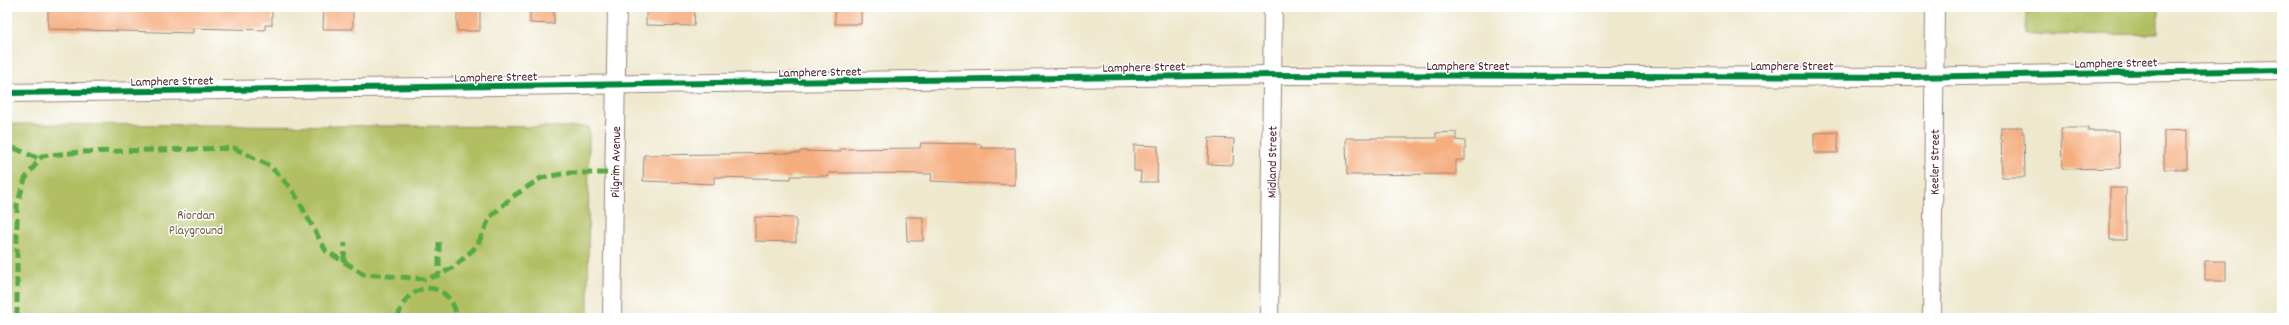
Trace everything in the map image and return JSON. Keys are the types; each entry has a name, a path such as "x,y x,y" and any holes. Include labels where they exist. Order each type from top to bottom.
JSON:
{"street":[{"name":"Pilgrim Avenue","path":"612,318 617,7"},
{"name":"Midland Street","path":"1270,318 1273,7"},
{"name":"Keeler Street","path":"1932,318 1935,7"},
{"name":"Lamphere Street","path":"7,93 1272,75 1934,76 2282,70"}],"green space":[{"path":"2026,7 2158,7 2158,34 2026,35"},
{"name":"Riordan Playground","path":"7,124 589,127 588,318 7,318"}],"building":[{"path":"48,7 272,7 272,25 265,25 265,30 193,28 193,33 48,29"},
{"path":"324,7 353,7 353,29 323,29"},
{"path":"457,7 480,7 480,31 457,31"},
{"path":"530,7 554,7 554,24 530,23"},
{"path":"646,7 695,7 694,26 646,25"},
{"path":"835,7 861,7 861,24 835,24"},
{"path":"2001,127 2022,127 2022,133 2024,133 2025,177 2002,177"},
{"path":"2061,128 2088,128 2088,131 2119,131 2120,168 2062,169"},
{"path":"2187,130 2187,169 2164,169 2164,131"},
{"path":"1456,132 1456,140 1465,141 1465,160 1456,160 1456,174 1347,175 1346,138 1436,138 1436,133"},
{"path":"1838,132 1838,153 1814,153 1814,133"},
{"path":"1209,138 1234,139 1233,165 1208,164"},
{"path":"921,143 981,144 981,148 1015,148 1015,185 931,181 932,174 870,173 829,173 829,176 791,176 791,179 714,177 714,184 643,181 644,155 800,153 800,151 840,152 840,149 920,148"},
{"path":"1134,145 1158,146 1157,182 1140,182 1141,171 1134,171"},
{"path":"2110,188 2126,188 2126,240 2110,240"},
{"path":"755,217 796,218 796,242 755,241"},
{"path":"906,217 923,217 923,241 907,241"},
{"path":"2205,261 2226,261 2226,281 2205,281"}],"marked path":[{"path":"14,148 39,159"},
{"path":"17,318 17,205 25,179 42,156 80,152 234,148 270,166 292,189 326,251 364,274 425,279 439,275 454,267 477,246 490,217 512,197 541,178 567,173 614,173"},
{"path":"439,242 439,275"},
{"path":"344,262 345,243"},
{"path":"398,318 403,305 410,296 419,290 428,288 438,290 446,296 453,305 457,318"}],"cycle path":[{"path":"7,93 1272,75 1913,77 2282,70"}]}
